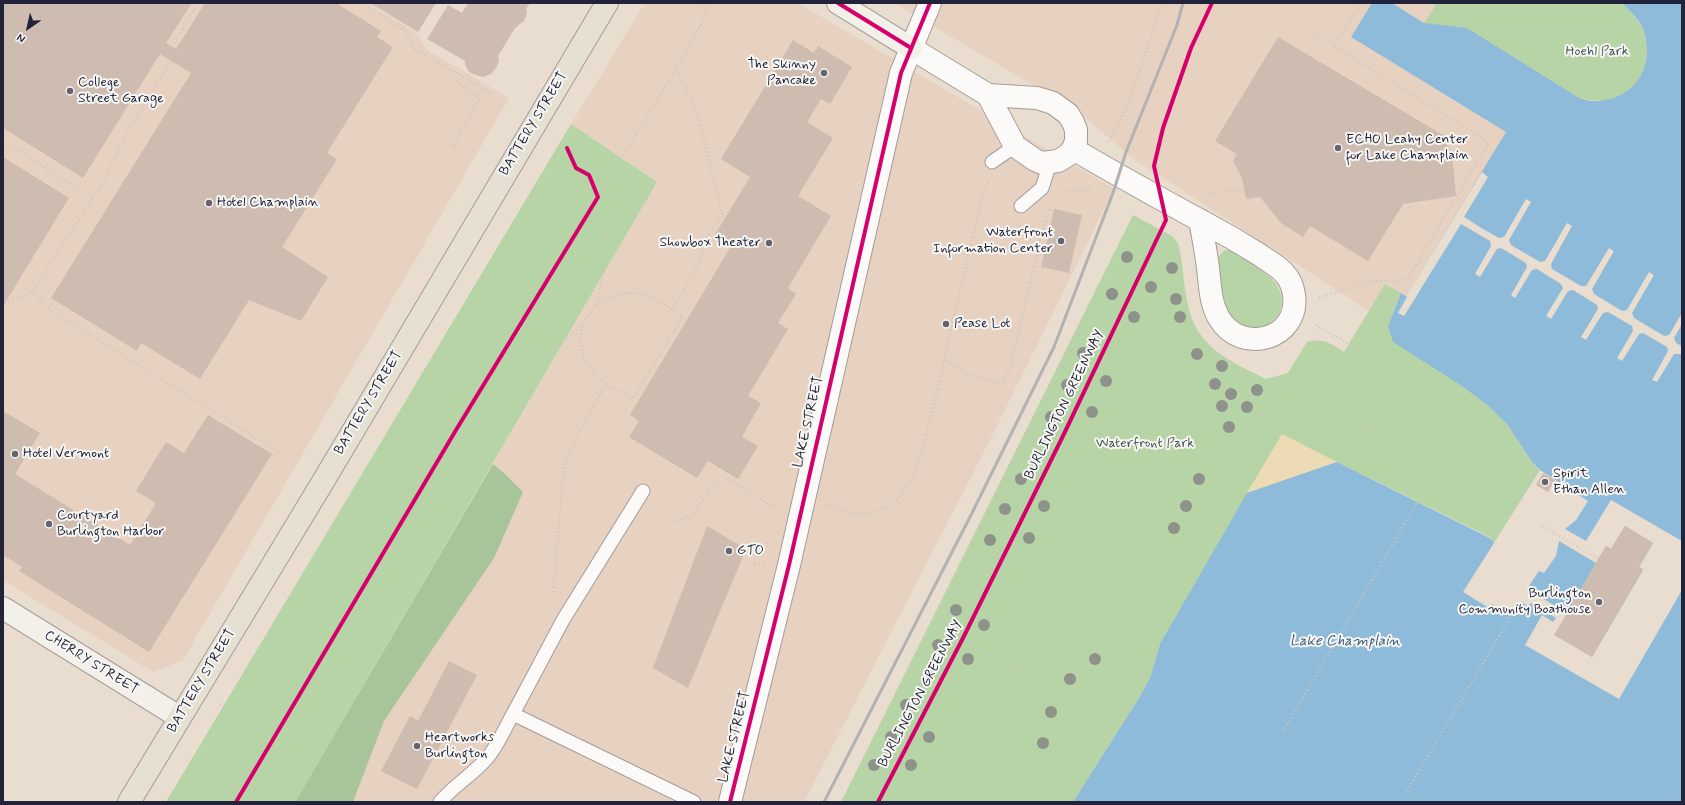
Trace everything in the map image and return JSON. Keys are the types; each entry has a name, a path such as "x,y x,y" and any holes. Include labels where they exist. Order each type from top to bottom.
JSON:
{"main road":[{"name":"BATTERY STREET","path":"129,802 179,717 324,480 607,3"}],"street":[{"path":"838,3 988,95 1037,98 1053,103 1068,114 1073,122 1076,130 1076,141 1073,150 1058,161 1042,163 1035,160 1015,146 988,95"},
{"name":"LAKE STREET","path":"730,802 789,565 798,520 901,73 930,3"},
{"path":"1073,150 1230,236 1277,266 1290,281 1295,300 1294,311 1281,330 1274,335 1257,340 1246,339 1229,330 1218,317 1213,303 1200,220"},
{"name":"CHERRY STREET","path":"3,608 179,717"}],"lane":[{"path":"992,162 1015,146"},
{"path":"1021,206 1042,188 1050,163"},
{"path":"440,802 449,791 488,757 513,714 563,620 643,491"},
{"path":"513,714 694,802"}],"path":[{"path":"172,47 198,3"},
{"path":"360,3 404,30 415,49 492,94"},
{"path":"236,802 456,430 676,69 707,14 702,3"},
{"path":"1108,144 1128,105 1162,3"},
{"path":"1334,47 1361,3"},
{"path":"1314,34 1489,142 1407,280 1365,282 1314,300"},
{"path":"5,302 32,292 99,191 123,140 171,61"},
{"path":"672,310 696,269 708,237 722,214 700,119 676,69"},
{"path":"459,150 453,146 480,100 477,96 458,83 462,76"},
{"path":"3,141 93,198"},
{"path":"567,148 576,168 589,175 598,197"},
{"path":"826,508 833,504 840,511 850,514 870,513 887,507 903,493 913,476 923,448 984,189 993,176"},
{"path":"1058,193 1096,188"},
{"path":"1203,195 1244,189"},
{"path":"944,359 969,375 1003,383 1010,368 1046,217 1052,205"},
{"path":"456,430 477,425 494,415 524,376 583,324 594,308 605,258 605,237 604,228 591,209"},
{"path":"32,292 51,311 281,453"},
{"path":"583,324 581,346 584,359 591,370 606,384 633,399 683,317 647,296 635,292 614,296 594,308"},
{"path":"1139,633 1280,380 1388,439 1432,471 1464,502 1476,511 1500,520 1507,516 1515,504 1518,493 1513,479 1497,450 1477,424 1462,410 1442,396 1309,322"},
{"path":"563,620 553,604 557,534 564,467 577,436 606,384"},
{"path":"672,521 694,515 711,487 727,478 798,520"},
{"path":"1283,732 1418,501"},
{"path":"1542,526 1606,563"},
{"path":"755,564 789,565"},
{"path":"1407,791 1512,616"},
{"path":"963,638 1067,699"},
{"path":"220,704 274,737"},
{"path":"186,760 241,793"},
{"path":"1038,802 1044,793"}],"shaded area":[{"path":"3,3 368,3 418,34 426,49 509,98 183,660 153,672 3,580"},
{"path":"645,3 798,3 1114,189 992,436 804,802 353,802 384,721 494,558 504,473 493,464 657,182 571,124"},
{"path":"894,3 1372,3 1351,37 1507,132 1406,296 1385,284 1369,311 1134,159 1079,112"},
{"path":"1392,3 1437,3 1424,23"}],"green space":[{"name":"Hoehl Park","path":"1437,3 1622,3 1637,20 1644,34 1647,52 1644,70 1635,85 1624,95 1605,100 1579,98 1424,23"},
{"path":"571,124 657,182 295,802 166,802"},
{"name":"Waterfront Park","path":"1133,215 1172,236 1178,243 1190,313 1195,326 1202,337 1220,354 1266,379 1288,373 1307,342 1326,342 1344,352 1385,284 1401,293 1388,326 1486,404 1507,424 1532,462 1540,470 1495,543 1490,537 1337,462 1160,644 1150,678 1139,698 1073,802 841,802"},
{"path":"1225,250 1230,250 1265,273 1271,278 1279,289 1282,300 1280,310 1275,319 1266,325 1257,328 1247,328 1238,323 1230,314 1223,294 1218,257"},
{"path":"493,464 523,492 494,558 384,721 353,802 295,802"}],"sand":[{"path":"1282,434 1337,462 1247,493"}],"water":[{"name":"Lake Champlain","path":"1372,3 1392,3 1424,23 1467,28 1579,98 1594,101 1621,95 1631,88 1639,79 1644,68 1647,56 1643,29 1636,18 1622,3 1682,3 1682,802 1073,802 1139,698 1150,678 1160,644 1247,493 1337,462 1490,538 1495,543 1540,470 1532,462 1507,424 1486,404 1462,386 1393,342 1388,326 1401,293 1406,296 1506,132 1351,37"}],"pier":[{"path":"1482,172 1488,177 1464,217 1483,229 1499,238 1504,237 1526,199 1531,202 1509,240 1511,245 1540,262 1545,261 1567,223 1572,226 1551,264 1552,269 1581,286 1586,286 1609,248 1614,251 1592,289 1594,294 1622,311 1627,310 1649,272 1654,275 1632,313 1634,318 1664,336 1669,335 1682,313 1682,324 1674,338 1676,343 1682,346 1682,355 1674,354 1657,382 1652,380 1668,351 1667,347 1643,333 1639,334 1622,361 1617,358 1633,331 1632,326 1608,312 1603,313 1586,340 1581,337 1598,309 1597,305 1573,290 1568,291 1551,319 1546,316 1563,288 1561,284 1537,269 1532,270 1515,298 1511,295 1527,267 1526,263 1501,248 1497,249 1480,277 1475,274 1491,246 1490,241 1461,224 1404,316 1398,313 1407,297 1406,296"},
{"path":"1540,470 1588,501 1576,520 1565,529 1586,541 1611,500 1682,541 1682,590 1619,699 1525,645 1542,615 1553,622 1556,618 1531,603 1528,606 1521,602 1511,616 1492,604 1489,608 1463,592","holes":["1625,526 1653,543 1639,567 1643,570 1592,657 1555,635 1606,546 1611,549","1559,541 1596,563 1567,613 1527,589 1539,571 1544,573 1556,556"]}],"building":[{"name":"Hotel Champlain","path":"3,3 189,3 191,4 166,43 176,49 205,3 336,3 381,31 377,37 393,47 327,153 337,159 282,247 328,277 301,321 249,300 200,379 141,343 137,351 51,298 191,73 160,54 83,178 3,128"},
{"path":"370,3 436,3 418,32"},
{"path":"468,3 530,3 526,9 527,13 524,21 515,28 498,56 499,61 496,68 491,74 483,77 469,72 465,65 465,61 427,39 448,5 462,13"},
{"name":"ECHO Leahy Center for Lake Champlain","path":"1278,37 1443,135 1452,155 1456,196 1403,204 1368,261 1310,226 1303,237 1281,223 1260,197 1246,199 1242,178 1233,161 1237,154 1215,141"},
{"path":"793,40 814,53 818,46 852,67 830,104 821,99 807,122 833,138 798,196 831,216 788,288 796,294 778,323 788,329 748,396 761,403 742,437 758,446 738,479 708,461 697,478 629,437 639,421 630,415 730,248 713,238 750,177 721,159"},
{"path":"3,157 69,198 3,306"},
{"name":"Waterfront Information Center","path":"1054,209 1082,215 1069,273 1041,267"},
{"name":"Courtyard Burlington Harbor","path":"3,411 40,433 15,474 130,545 156,503 136,491 166,442 184,453 208,415 272,454 149,652 19,571 22,567 3,555"},
{"name":"Spirit Ethan Allen","path":"1543,473 1555,480 1548,492 1536,485"},
{"path":"707,526 746,549 688,688 653,668"},
{"name":"Burlington Community Boathouse","path":"1625,526 1653,543 1639,567 1643,569 1592,657 1554,635 1606,546 1611,549"},
{"name":"Heartworks Burlington","path":"449,661 477,675 417,789 381,771 410,716 418,721"}],"railway":[{"path":"824,802 971,515 1054,347 1113,193 1126,152 1177,25 1183,3"}],"cycle path":[{"path":"838,3 911,48"},
{"path":"730,802 789,565 901,73 930,3"},
{"name":"BURLINGTON GREENWAY","path":"878,802 963,638 1062,438 1166,220 1154,166 1163,128 1191,48 1212,3"},
{"path":"236,802 456,430 598,197 589,175 576,168 567,148"}],"place":[{"name":"The Skinny Pancake","path":"824,73"},
{"name":"College Street Garage","path":"70,91"},
{"name":"ECHO Leahy Center for Lake Champlain","path":"1338,148"},
{"name":"Hotel Champlain","path":"209,203"},
{"name":"Waterfront Information Center","path":"1061,241"},
{"name":"Showbox Theater","path":"769,243"},
{"name":"Pease Lot","path":"946,324"},
{"name":"Hotel Vermont","path":"15,454"},
{"name":"Spirit Ethan Allen","path":"1545,482"},
{"name":"Courtyard Burlington Harbor","path":"49,524"},
{"name":"GTO","path":"729,551"},
{"name":"Burlington Community Boathouse","path":"1599,602"},
{"name":"Heartworks Burlington","path":"417,746"}]}
